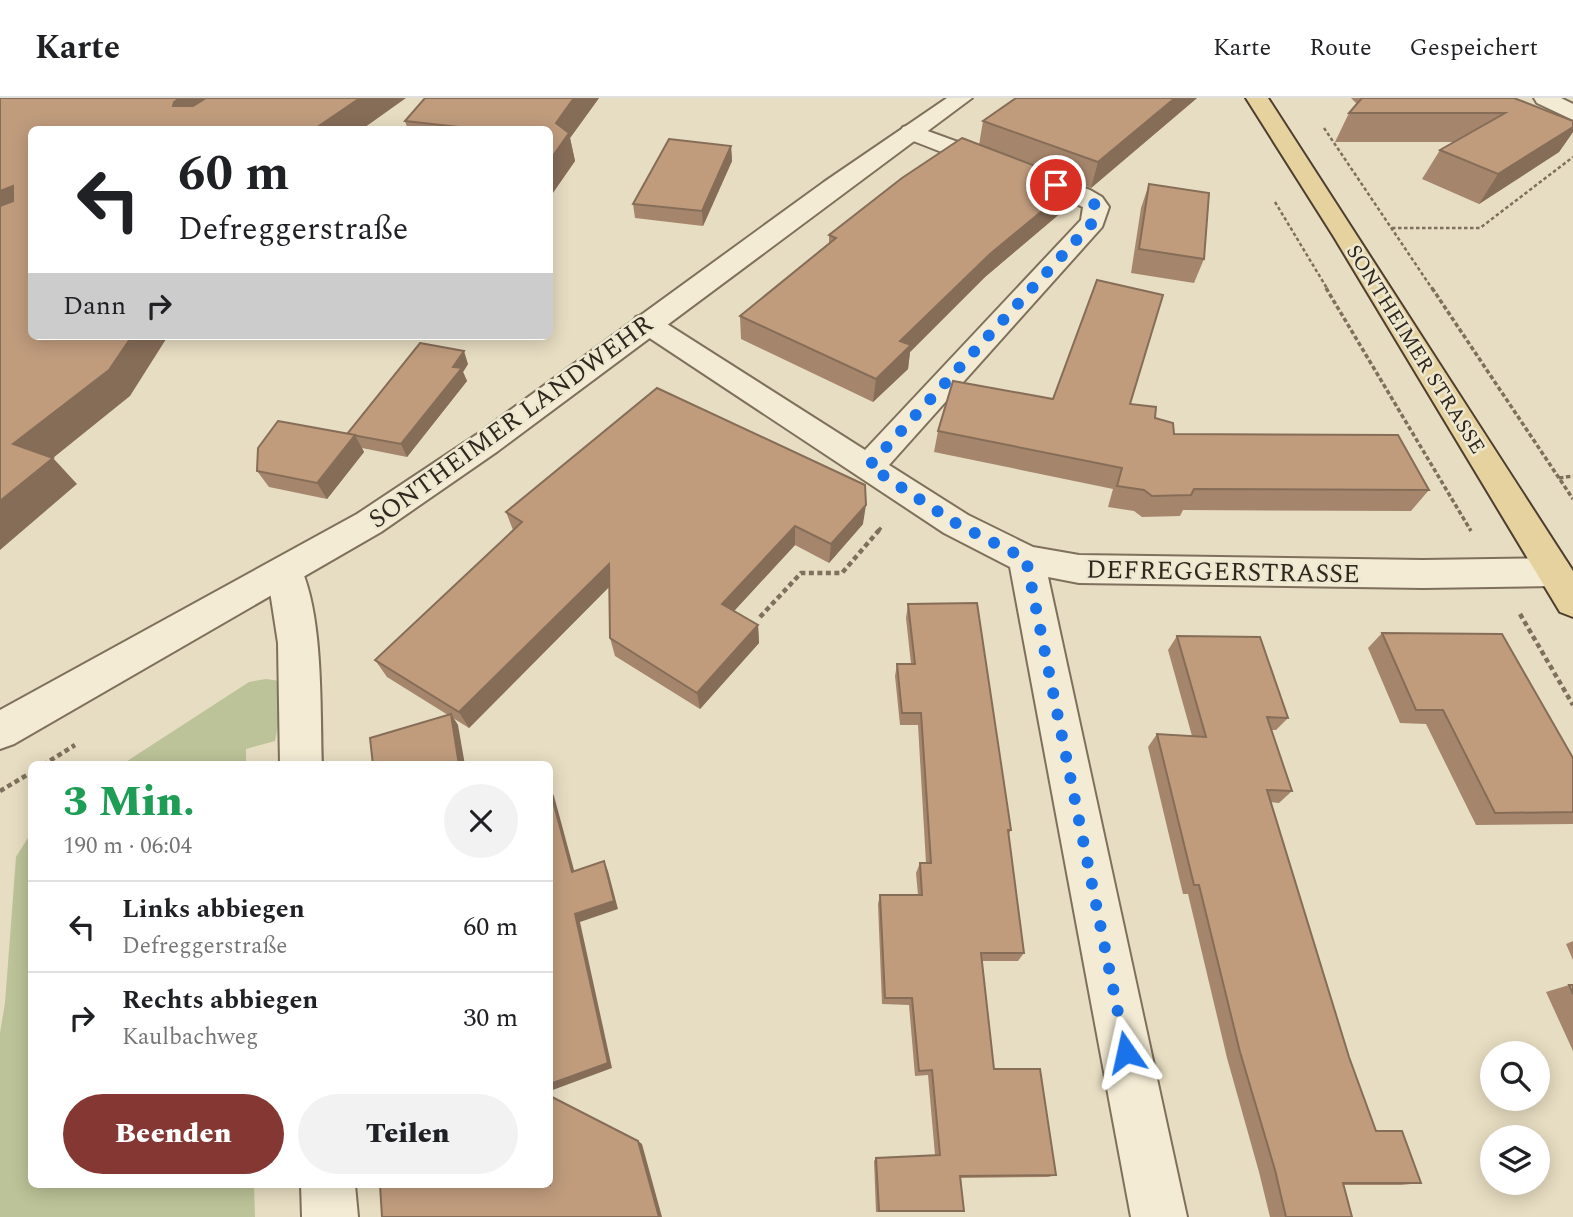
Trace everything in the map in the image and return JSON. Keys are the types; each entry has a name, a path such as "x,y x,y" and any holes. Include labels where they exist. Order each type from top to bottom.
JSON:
{"main road":[{"name":"SONTHEIMER STRASSE","path":"1256,98 1347,237 1573,602"}],"street":[{"name":"SONTHEIMER LANDWEHR","path":"0,730 285,572 369,523 447,472 646,323 961,98"},
{"path":"1545,98 1573,113"},
{"path":"869,466 1093,222 1096,213 1093,202 1081,195 911,132"},
{"name":"DEFREGGERSTRASSE","path":"646,323 911,494 999,547 1026,559 1079,569 1554,572"},
{"path":"1026,559 1159,1217"},
{"path":"285,572 295,608 300,653 301,761"},
{"path":"328,1188 330,1217"}],"path":[{"path":"1318,118 1573,499"},
{"path":"1392,228 1480,229 1573,157"},
{"path":"1271,195 1573,705"},
{"path":"1558,478 1573,476"},
{"path":"760,617 801,573 842,573 911,494"},
{"path":"0,791 28,774"}],"green space":[{"path":"266,679 280,681 286,687 275,741 246,749 246,761 127,761 249,682"},
{"path":"28,838 28,1188 254,1188 255,1217 0,1217 0,1033 5,1003 16,857"}],"building":[{"path":"0,98 180,98 173,106 193,106 206,98 360,98 319,126 28,126 28,340 129,340 109,370 13,444 53,458 0,501 0,206 13,201 13,186 0,191"},
{"path":"425,98 574,98 556,123 569,133 553,156 553,126 450,126 405,121"},
{"path":"1016,98 1175,98 1098,162 983,121"},
{"path":"1362,98 1514,98 1573,121 1573,127 1498,174 1440,150 1505,113 1349,113"},
{"path":"962,138 1077,182 990,254 900,341 911,345 876,379 740,316 836,238 829,235 902,178"},
{"path":"669,139 731,146 702,211 633,204"},
{"path":"1149,184 1209,193 1204,259 1139,249"},
{"path":"1097,280 1163,295 1130,404 1156,407 1155,418 1173,423 1174,434 1398,435 1429,490 1194,489 1191,495 1152,496 1144,490 1117,486 1122,468 938,431 953,381 1053,399"},
{"path":"420,343 464,351 453,367 462,368 401,444 347,434"},
{"path":"657,388 865,485 866,505 831,544 795,526 722,604 758,625 697,693 610,638 609,564 459,712 375,660 522,522 506,512"},
{"path":"278,421 355,435 317,483 257,471 258,448"},
{"path":"977,603 1011,830 1008,830 1024,953 981,953 994,1069 1040,1069 1056,1175 960,1176 964,1211 879,1211 876,1158 940,1155 932,1070 919,1071 912,998 885,998 880,895 922,895 920,863 931,863 921,713 902,713 897,664 915,664 908,604"},
{"path":"1382,633 1502,634 1573,758 1573,812 1495,813 1443,710 1416,710"},
{"path":"1177,636 1260,637 1288,718 1267,717 1292,791 1267,790 1349,1057 1376,1131 1402,1131 1421,1183 1343,1183 1352,1217 1286,1217 1240,1052 1199,885 1194,885 1157,734 1206,737"},
{"path":"451,714 458,761 373,761 370,738"},
{"path":"553,801 572,872 604,861 614,901 575,914 608,1063 553,1083"},
{"path":"553,1098 638,1141 659,1217 382,1217 380,1188 553,1188"}],"route":[{"path":"1056,185 1093,202 1096,213 1093,222 869,466 957,524 1026,559 1126,1052"}]}
